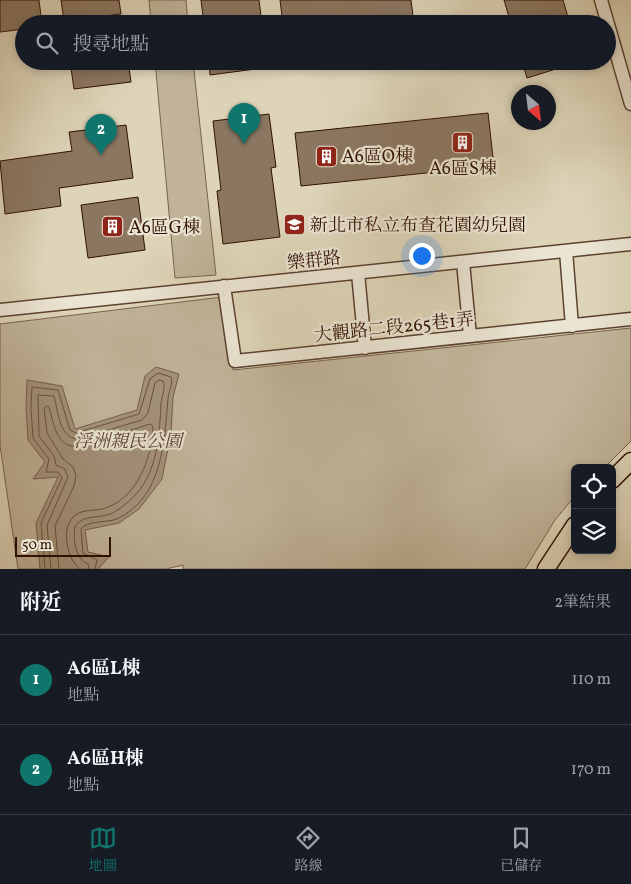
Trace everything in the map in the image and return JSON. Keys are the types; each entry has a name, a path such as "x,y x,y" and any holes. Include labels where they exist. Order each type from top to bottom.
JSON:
{"main road":[{"path":"616,476 631,461"},
{"path":"546,569 571,532"}],"street":[{"path":"601,0 605,15"},
{"path":"616,51 630,99"},
{"name":"樂群路","path":"0,310 631,244"},
{"path":"566,251 572,326"},
{"path":"463,262 470,336"},
{"path":"358,273 365,348"},
{"name":"大觀路二段265巷1弄","path":"224,286 235,361 631,319"}],"green space":[{"path":"149,0 186,0 187,15 150,15"},
{"path":"156,70 194,70 216,275 175,278"},
{"name":"浮洲親民公園","path":"222,297 233,370 631,328 631,441 608,464 571,464 571,501 555,520 525,569 183,569 183,565 166,569 18,569 0,445 0,324"}],"water":[{"path":"156,367 179,374 173,397 171,433 162,479 139,509 119,523 85,530 88,552 109,557 98,569 40,569 36,523 58,477 33,479 45,462 28,440 27,380 62,386 75,429 137,410 145,376"}],"building":[{"path":"0,0 39,0 41,15 15,15 15,30 0,32"},
{"path":"61,0 119,0 121,14 113,15 63,15"},
{"path":"201,0 259,0 261,15 203,15"},
{"path":"280,0 411,0 413,15 282,15"},
{"path":"504,0 563,0 567,15 508,15"},
{"path":"71,70 129,70 131,82 74,89"},
{"path":"210,70 248,70 210,75"},
{"path":"525,70 553,70 527,78"},
{"path":"488,113 494,166 301,186 295,133"},
{"path":"269,114 276,167 271,168 280,237 223,244 217,191 221,190 213,121"},
{"path":"126,125 133,178 59,188 61,206 5,214 0,161 72,151 69,132"},
{"name":"A6區G棟","path":"138,197 145,250 88,258 81,205"}],"place":[{"name":"A6區S棟","path":"463,143"},
{"name":"A6區L棟","path":"244,144"},
{"name":"A6區H棟","path":"101,155"},
{"name":"A6區O棟","path":"326,156"},
{"name":"新北市私立布查花園幼兒園","path":"294,225"},
{"name":"A6區G棟","path":"113,227"}]}
